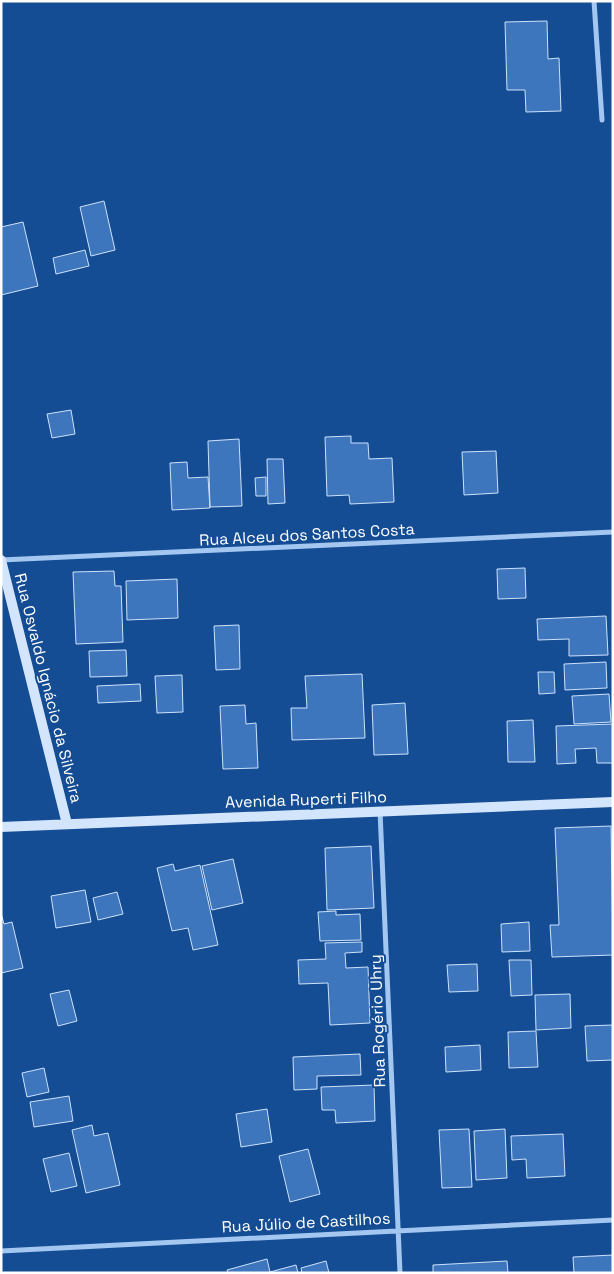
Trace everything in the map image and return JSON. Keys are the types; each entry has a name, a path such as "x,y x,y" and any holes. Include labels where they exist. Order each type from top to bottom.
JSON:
{"main road":[{"name":"Rua Osvaldo Ignácio da Silveira","path":"1,560 67,824"},
{"name":"Avenida Ruperti Filho","path":"1,827 613,802"}],"street":[{"path":"594,1 602,120"},
{"name":"Rua Alceu dos Santos Costa","path":"1,560 613,532"},
{"name":"Rua Rogério Uhry","path":"380,811 400,1273"},
{"name":"Rua Júlio de Castilhos","path":"1,1251 398,1229 613,1220"}],"building":[{"path":"547,21 548,59 559,58 561,111 526,112 525,90 507,90 505,22"},
{"path":"104,201 115,250 91,256 80,207"},
{"path":"23,222 38,286 1,295 1,227"},
{"path":"85,250 89,266 56,274 53,258"},
{"path":"71,410 75,434 52,438 47,414"},
{"path":"351,436 351,443 368,443 369,459 392,458 394,502 350,504 349,495 327,496 325,437"},
{"path":"239,439 242,506 210,507 208,441"},
{"path":"496,451 498,493 464,495 462,452"},
{"path":"267,459 283,459 285,503 268,504"},
{"path":"187,462 188,478 208,477 210,508 172,510 170,463"},
{"path":"266,477 266,496 256,496 255,478"},
{"path":"525,568 526,598 498,599 497,569"},
{"path":"114,571 115,586 121,586 123,642 76,644 73,572"},
{"path":"177,579 178,618 127,620 126,581"},
{"path":"606,616 608,655 569,656 569,639 538,640 537,619"},
{"path":"239,625 240,669 216,670 214,626"},
{"path":"126,650 127,676 90,677 89,651"},
{"path":"606,662 607,688 565,690 564,664"},
{"path":"538,672 554,672 555,693 539,694"},
{"path":"362,674 365,738 292,740 291,708 307,708 305,676"},
{"path":"182,675 183,712 157,713 155,676"},
{"path":"140,684 141,701 98,703 97,686"},
{"path":"609,694 611,722 574,724 572,696"},
{"path":"405,703 408,754 374,755 372,705"},
{"path":"245,705 246,724 256,723 258,768 223,769 220,706"},
{"path":"533,720 535,762 508,762 507,721"},
{"path":"613,724 613,763 597,763 596,748 575,749 576,763 557,764 556,726"},
{"path":"611,826 613,955 552,957 550,925 559,925 555,828"},
{"path":"371,846 374,908 327,910 325,848"},
{"path":"233,859 243,903 212,910 202,866"},
{"path":"173,864 175,871 200,865 218,945 193,950 188,928 172,931 157,868"},
{"path":"85,890 91,922 56,928 51,896"},
{"path":"117,892 123,914 98,920 93,898"},
{"path":"336,911 336,915 360,914 361,940 320,941 318,912"},
{"path":"1,913 4,924 12,922 23,968 1,973"},
{"path":"529,922 530,951 502,952 501,924"},
{"path":"362,942 362,952 345,953 346,968 368,967 370,1023 330,1025 328,983 299,984 298,960 326,959 325,943"},
{"path":"509,960 531,960 532,995 511,996"},
{"path":"477,964 478,991 449,992 447,965"},
{"path":"69,990 77,1021 58,1026 50,994"},
{"path":"570,994 571,1028 536,1030 535,995"},
{"path":"613,1025 613,1060 587,1061 585,1026"},
{"path":"536,1031 538,1067 509,1068 508,1032"},
{"path":"480,1045 481,1070 446,1072 445,1047"},
{"path":"360,1054 361,1075 317,1076 317,1089 294,1090 293,1057"},
{"path":"44,1068 49,1092 27,1097 22,1073"},
{"path":"374,1085 375,1121 336,1123 335,1110 322,1110 321,1087"},
{"path":"69,1096 73,1121 34,1127 30,1102"},
{"path":"267,1109 272,1142 241,1147 236,1114"},
{"path":"92,1125 94,1136 108,1133 120,1185 86,1193 72,1130"},
{"path":"469,1129 472,1187 442,1188 439,1130"},
{"path":"505,1129 507,1178 476,1180 474,1131"},
{"path":"563,1134 565,1176 527,1178 526,1159 512,1160 511,1136"},
{"path":"308,1149 320,1194 290,1202 279,1156"},
{"path":"69,1153 77,1186 51,1192 43,1159"},
{"path":"613,1255 613,1273 574,1273 573,1257"},
{"path":"267,1259 270,1272 296,1265 298,1273 228,1273 227,1270"},
{"path":"326,1261 329,1273 302,1273 301,1268"},
{"path":"507,1261 508,1273 433,1273 433,1265"}]}
